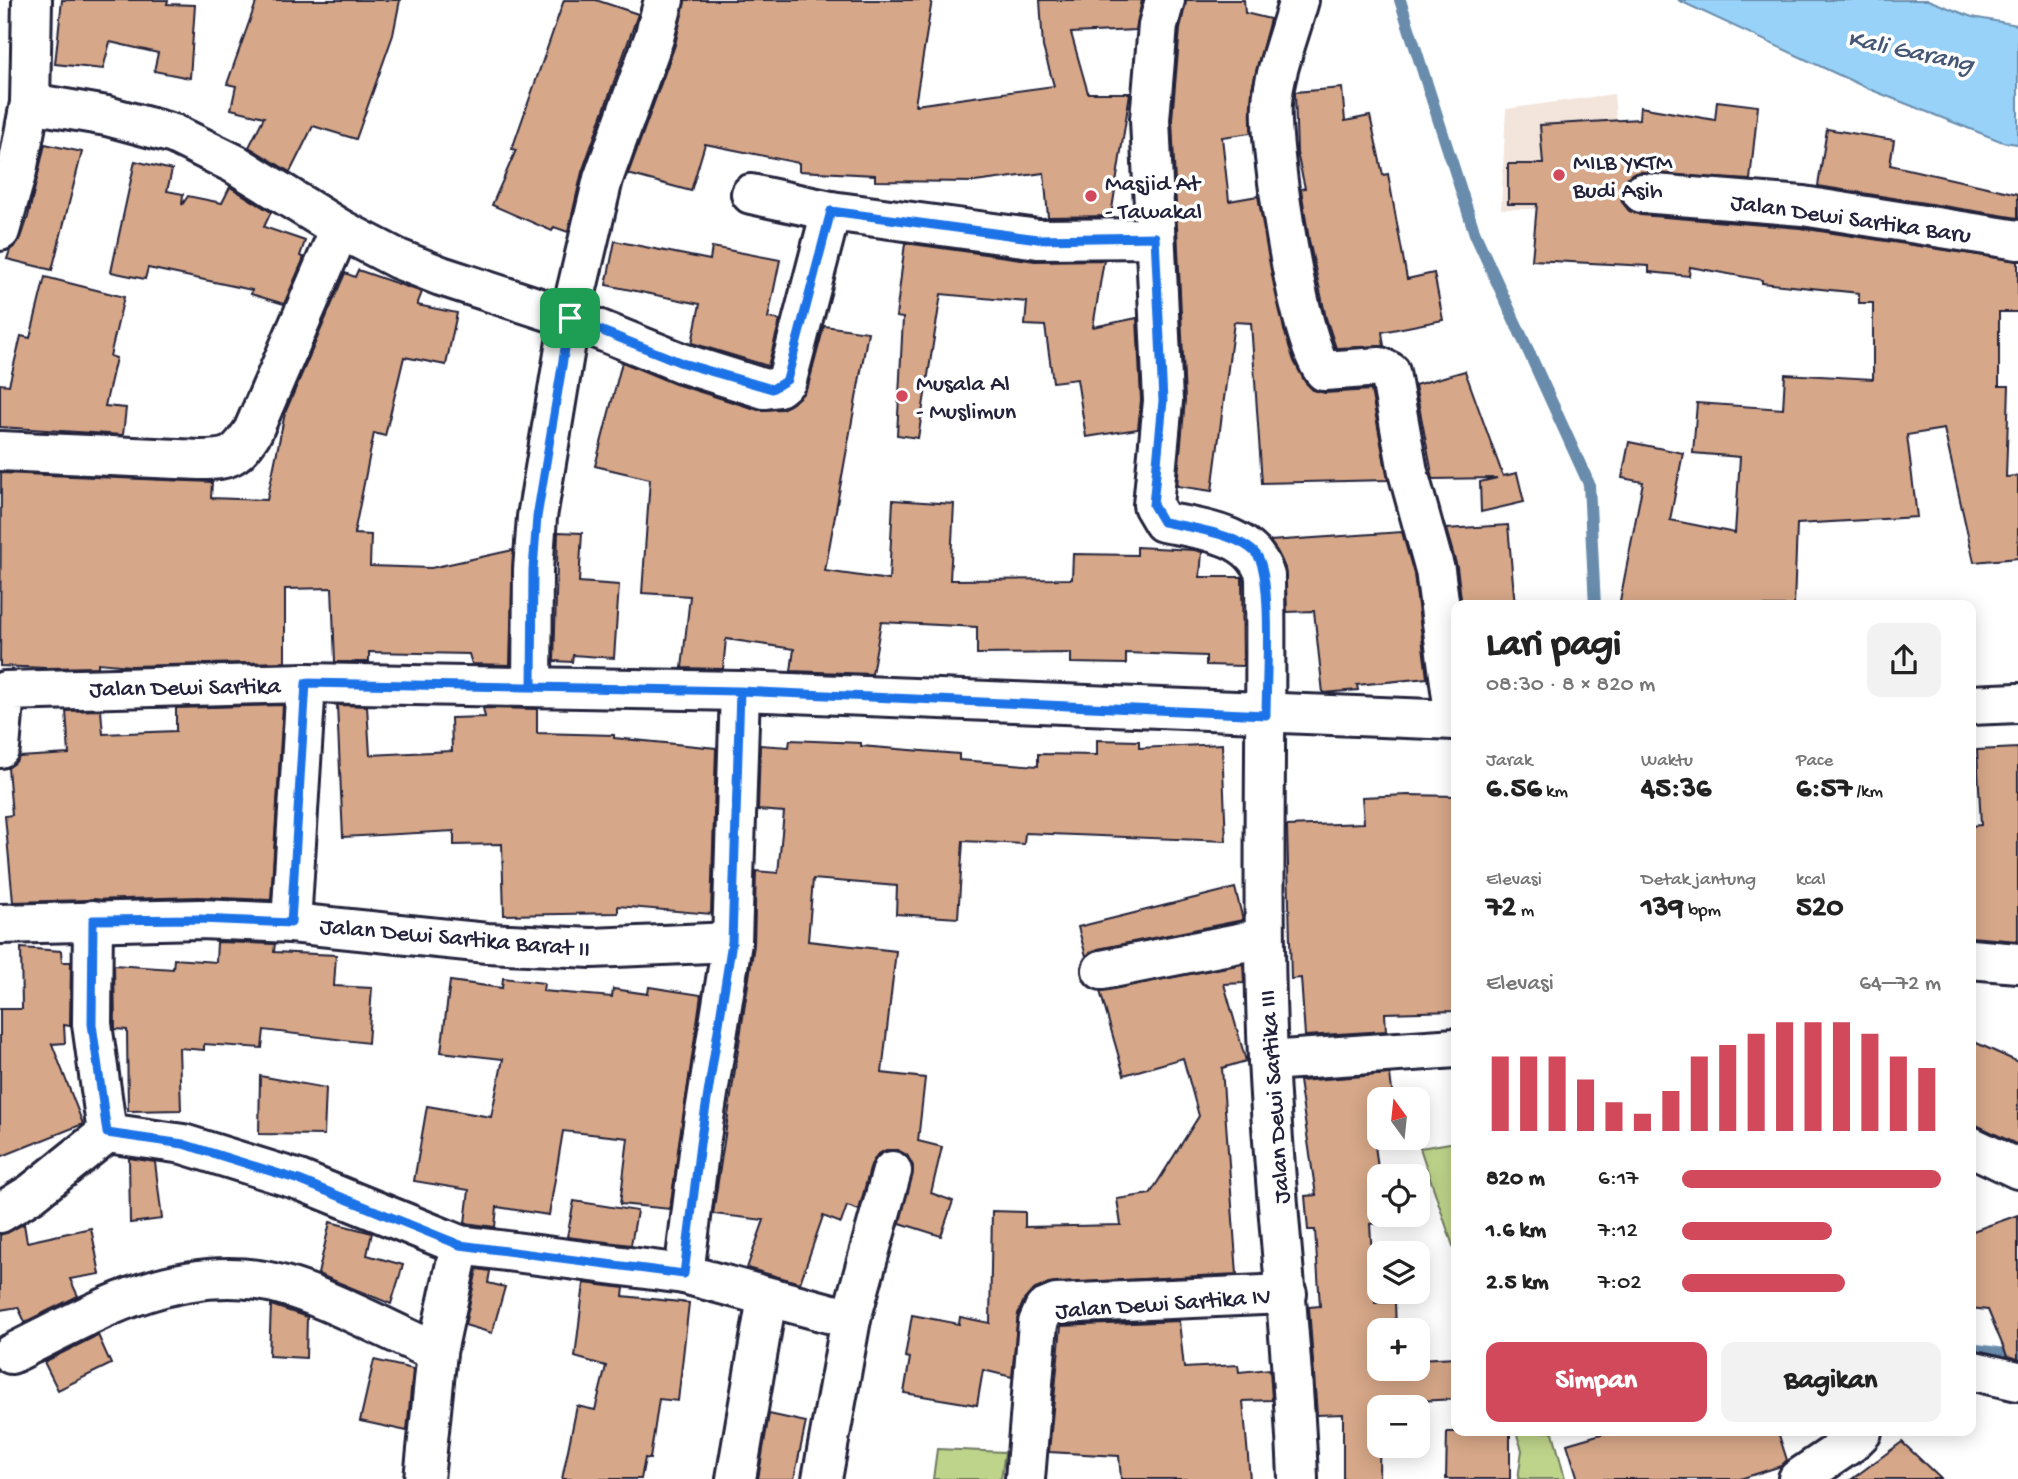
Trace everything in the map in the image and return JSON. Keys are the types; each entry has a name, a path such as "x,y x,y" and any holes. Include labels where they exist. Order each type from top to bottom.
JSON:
{"street":[{"path":"0,231 17,171 30,103 32,0"},
{"path":"532,687 533,569 537,517 570,318 603,179 664,0"},
{"path":"751,194 831,211 1038,239 1155,237 1150,119 1158,25 1166,0"},
{"path":"1299,0 1272,102 1275,175 1304,320 1315,362 1324,371 1380,367 1390,372 1408,472 1435,570 1451,684"},
{"path":"30,103 107,116 174,134 235,164 340,229 398,260 570,318 682,363 765,388 779,387 787,380 831,211"},
{"name":"Jalan Dewi Sartika Baru","path":"1643,193 1803,206 2018,240"},
{"path":"0,451 224,460 240,451 253,432 340,229"},
{"name":"Jalan Dewi Sartika III","path":"1155,237 1163,401 1153,505 1163,522 1213,532 1244,546 1256,554 1262,563 1265,576 1264,938 1268,1061 1287,1294 1298,1479"},
{"path":"291,923 306,683"},
{"name":"Jalan Dewi Sartika","path":"0,748 3,691 306,683 740,691 1266,715 1451,720"},
{"path":"684,1274 700,1144 732,942 740,691"},
{"path":"1976,705 2018,703"},
{"name":"Jalan Dewi Sartika Barat II","path":"0,924 200,919 291,923 487,943 592,948 732,942"},
{"path":"93,920 92,1024 107,1133"},
{"path":"1102,970 1264,938"},
{"path":"1976,960 2018,963"},
{"path":"1268,1061 1451,1048"},
{"path":"0,1213 32,1193 107,1133 183,1144 299,1180 460,1245 684,1274 851,1319"},
{"path":"1976,1149 2018,1170"},
{"path":"822,1479 851,1319 892,1171"},
{"path":"424,1479 436,1352 460,1245"},
{"path":"11,1354 103,1309 169,1284 212,1278 259,1280 300,1291 436,1352"},
{"name":"Jalan Dewi Sartika IV","path":"1025,1479 1038,1323 1044,1309 1056,1304 1287,1294"},
{"path":"736,1479 767,1297"},
{"path":"1976,1371 2018,1381"},
{"path":"1797,1479 1857,1436"}],"shaded area":[{"name":"MILB YKTM Budi Asih","path":"1614,94 1618,142 1611,209 1501,209 1506,109"}],"green space":[{"path":"1451,1143 1451,1240 1430,1178 1430,1164 1425,1164 1421,1150 1430,1150 1430,1146"},
{"path":"1517,1436 1554,1436 1565,1479 1518,1479 1522,1450"},
{"path":"937,1449 1005,1452 1001,1479 933,1479"}],"water":[{"name":"Kali Garang","path":"1678,0 1928,0 1972,17 2018,25 2018,144 2003,142 1869,89"}],"building":[{"path":"62,0 168,0 167,4 195,5 190,78 154,71 158,53 110,42 103,69 55,64"},
{"path":"257,0 400,0 393,35 356,139 313,126 290,172 249,147 264,117 231,109 236,86 227,84"},
{"path":"564,0 596,0 638,14 582,172 568,232 554,227 552,231 492,205 516,150 512,149"},
{"path":"685,0 932,0 915,105 1054,86 1043,47 1040,0 1142,0 1136,30 1071,33 1088,93 1130,93 1111,216 1048,217 1044,173 975,182 875,181 875,175 799,171 799,163 705,144 691,191 628,174 675,45"},
{"path":"1186,0 1244,0 1245,13 1270,19 1252,88 1251,133 1222,137 1229,201 1258,196 1284,330 1294,361 1305,382 1313,390 1325,393 1371,390 1388,480 1262,483 1251,323 1234,322 1212,491 1177,486 1185,400 1172,119 1180,29"},
{"path":"1342,88 1345,121 1370,116 1383,175 1388,174 1407,279 1434,273 1443,320 1382,332 1384,346 1336,348 1326,318 1309,240 1301,189 1305,188 1297,153 1295,92"},
{"path":"1717,101 1758,106 1750,180 1633,173 1624,180 1620,191 1622,202 1629,211 1640,215 1800,228 2018,261 2018,312 1999,312 1999,386 2009,386 2006,477 2018,476 2018,558 1974,562 1944,429 1907,435 1917,517 1797,524 1794,600 1620,600 1643,482 1622,478 1629,442 1683,453 1670,520 1735,533 1740,457 1693,453 1697,403 1783,409 1785,374 1873,379 1873,303 1859,303 1859,293 1762,283 1762,280 1690,267 1689,276 1649,272 1649,266 1532,260 1537,204 1508,204 1508,164 1543,164 1540,125 1639,119 1640,107 1715,120"},
{"path":"1827,129 1894,140 1890,165 2018,194 2018,218 1818,186"},
{"path":"45,144 82,152 52,270 7,259 10,250 21,238 28,217"},
{"path":"135,161 172,170 167,191 183,194 182,205 188,196 222,203 230,187 271,212 264,227 305,241 300,256 304,258 284,304 251,294 252,290 148,268 145,279 111,272"},
{"path":"615,241 710,260 712,247 780,260 768,318 780,320 768,366 692,343 700,304 606,285"},
{"path":"905,243 1035,261 1104,260 1093,327 1137,318 1141,400 1138,429 1086,437 1077,379 1053,382 1045,326 1025,325 1027,302 941,294 918,438 897,435 903,318 896,317"},
{"path":"358,270 422,292 417,305 457,313 446,365 404,357 385,436 374,433 354,534 371,535 370,566 431,568 513,550 510,665 472,664 469,654 369,652 369,662 335,662 332,588 285,589 285,662 131,666 98,663 98,667 46,668 0,666 1,473 212,482 211,498 267,500 285,413 345,273 355,277"},
{"path":"45,277 124,297 110,356 116,358 105,406 126,408 123,435 0,427 0,384 9,385 21,336 30,338"},
{"path":"824,326 868,332 825,571 889,580 893,500 954,504 950,580 1072,579 1073,554 1137,555 1137,547 1194,550 1202,552 1200,577 1242,577 1243,666 1206,665 1206,656 1126,653 1126,664 1071,663 1071,653 977,654 977,627 881,622 872,674 791,671 794,649 726,639 723,669 682,668 690,596 642,593 650,479 595,466 622,362 675,384 758,410 782,409 793,403 808,386"},
{"path":"1465,371 1503,476 1517,473 1524,502 1481,512 1480,482 1497,478 1433,479 1415,385"},
{"path":"1508,525 1514,600 1461,600 1457,567 1446,529"},
{"path":"558,532 582,533 579,582 619,585 614,658 573,655 572,662 554,661"},
{"path":"1402,532 1414,574 1427,678 1357,685 1358,690 1323,693 1314,611 1287,612 1285,568 1270,541"},
{"path":"283,705 271,900 199,897 13,902 5,816 12,815 8,768 19,757 69,754 66,711 101,710 103,734 176,731 176,708"},
{"path":"337,705 367,706 370,755 452,751 451,718 485,717 483,708 537,709 537,733 614,735 614,738 716,748 711,914 618,906 618,913 504,915 502,844 454,845 454,831 343,837"},
{"path":"790,740 861,743 861,746 959,754 959,760 1038,766 1038,754 1097,755 1097,740 1139,741 1139,748 1222,744 1226,841 1025,833 1024,844 963,841 958,918 896,914 897,886 813,879 808,941 896,951 882,1073 925,1078 918,1141 942,1147 931,1193 953,1201 941,1236 900,1223 913,1166 907,1155 897,1150 886,1150 877,1155 871,1165 859,1210 847,1206 841,1223 823,1216 800,1283 747,1268 764,1220 713,1214 754,945 756,871 778,873 784,812 758,810 760,745 789,747"},
{"path":"2018,748 2018,941 1976,938 1976,825 1981,825 1977,750"},
{"path":"1451,796 1451,1011 1385,1013 1386,1031 1305,1036 1301,978 1291,979 1287,826 1364,823 1362,797"},
{"path":"1235,888 1243,920 1098,949 1086,956 1078,927"},
{"path":"217,942 275,944 274,952 336,955 334,986 372,988 368,1043 264,1030 262,1048 204,1044 204,1050 179,1048 181,1110 128,1111 127,1030 115,1029 114,965 173,969 174,959 216,962"},
{"path":"21,948 61,951 62,962 71,962 70,1026 64,1025 65,1043 52,1044 83,1124 0,1157 0,1009 22,1009"},
{"path":"1243,964 1244,983 1224,984 1246,1061 1222,1068 1237,1274 1048,1284 1035,1289 1024,1300 1018,1314 1012,1377 983,1370 977,1405 904,1393 910,1358 905,1357 912,1315 959,1324 960,1317 990,1323 992,1211 1025,1212 1025,1227 1121,1225 1117,1199 1150,1194 1199,1116 1183,1058 1124,1075 1100,991"},
{"path":"503,978 544,983 543,991 612,997 613,989 648,994 649,987 701,995 670,1209 620,1204 628,1138 563,1131 549,1215 497,1207 495,1227 465,1223 469,1190 414,1181 427,1106 491,1117 503,1059 441,1052 450,981 502,988"},
{"path":"1976,1043 2018,1062 2018,1145 1976,1125"},
{"path":"1390,1074 1392,1087 1367,1087 1367,1150 1376,1150 1377,1164 1367,1164 1367,1227 1370,1227 1371,1241 1367,1241 1367,1304 1395,1304 1396,1318 1367,1318 1367,1381 1430,1381 1430,1358 1451,1357 1451,1399 1430,1400 1430,1395 1367,1395 1367,1458 1379,1458 1379,1479 1343,1479 1343,1414 1317,1415 1309,1307 1320,1306 1315,1230 1308,1230 1305,1196 1316,1195 1299,1081"},
{"path":"260,1076 326,1088 324,1135 259,1134"},
{"path":"129,1158 155,1162 162,1219 130,1223"},
{"path":"574,1201 637,1211 631,1245 567,1237"},
{"path":"2018,1215 2018,1359 2007,1356 1988,1310 1976,1309 1976,1230"},
{"path":"330,1222 372,1233 367,1255 403,1265 391,1304 318,1274"},
{"path":"24,1224 27,1242 91,1228 100,1274 70,1279 78,1296 25,1322 18,1307 0,1310 0,1235"},
{"path":"477,1269 490,1271 488,1283 505,1287 492,1333 465,1325"},
{"path":"584,1283 624,1288 623,1296 689,1303 678,1401 659,1399 650,1459 645,1458 641,1479 562,1479 577,1406 595,1410 606,1366 575,1357"},
{"path":"271,1305 307,1317 306,1358 269,1356"},
{"path":"1179,1321 1184,1368 1238,1365 1239,1372 1270,1369 1272,1400 1243,1401 1250,1479 1121,1479 1119,1456 1049,1452 1061,1326"},
{"path":"98,1335 111,1364 58,1390 44,1362"},
{"path":"374,1360 413,1369 407,1431 360,1421"},
{"path":"769,1414 806,1422 794,1479 758,1479"},
{"path":"1447,1432 1451,1432 1451,1436 1510,1436 1510,1479 1446,1479"},
{"path":"1594,1436 1779,1436 1787,1460 1781,1466 1740,1479 1578,1479 1567,1444"},
{"path":"1902,1442 1941,1479 1852,1479"}],"waterway":[{"path":"1400,0 1475,234 1589,484 1595,600"},
{"path":"1976,1350 2018,1356"}],"place":[{"name":"MILB YKTM Budi Asih","path":"1559,175"},
{"name":"Masjid At - Tawakal","path":"1091,196"},
{"name":"Musala Al - Muslimun","path":"902,396"}],"route":[{"path":"570,318 537,517 533,569 532,687 740,691 732,942 700,1144 684,1274 460,1245 299,1180 183,1144 107,1133 94,1055 93,920 200,919 291,923 306,683 740,691 1266,715 1265,576 1262,563 1256,554 1244,546 1213,532 1163,522 1157,516 1153,505 1163,401 1155,237 1038,239 831,211 787,380 785,384 772,389 682,363 570,318"}]}
